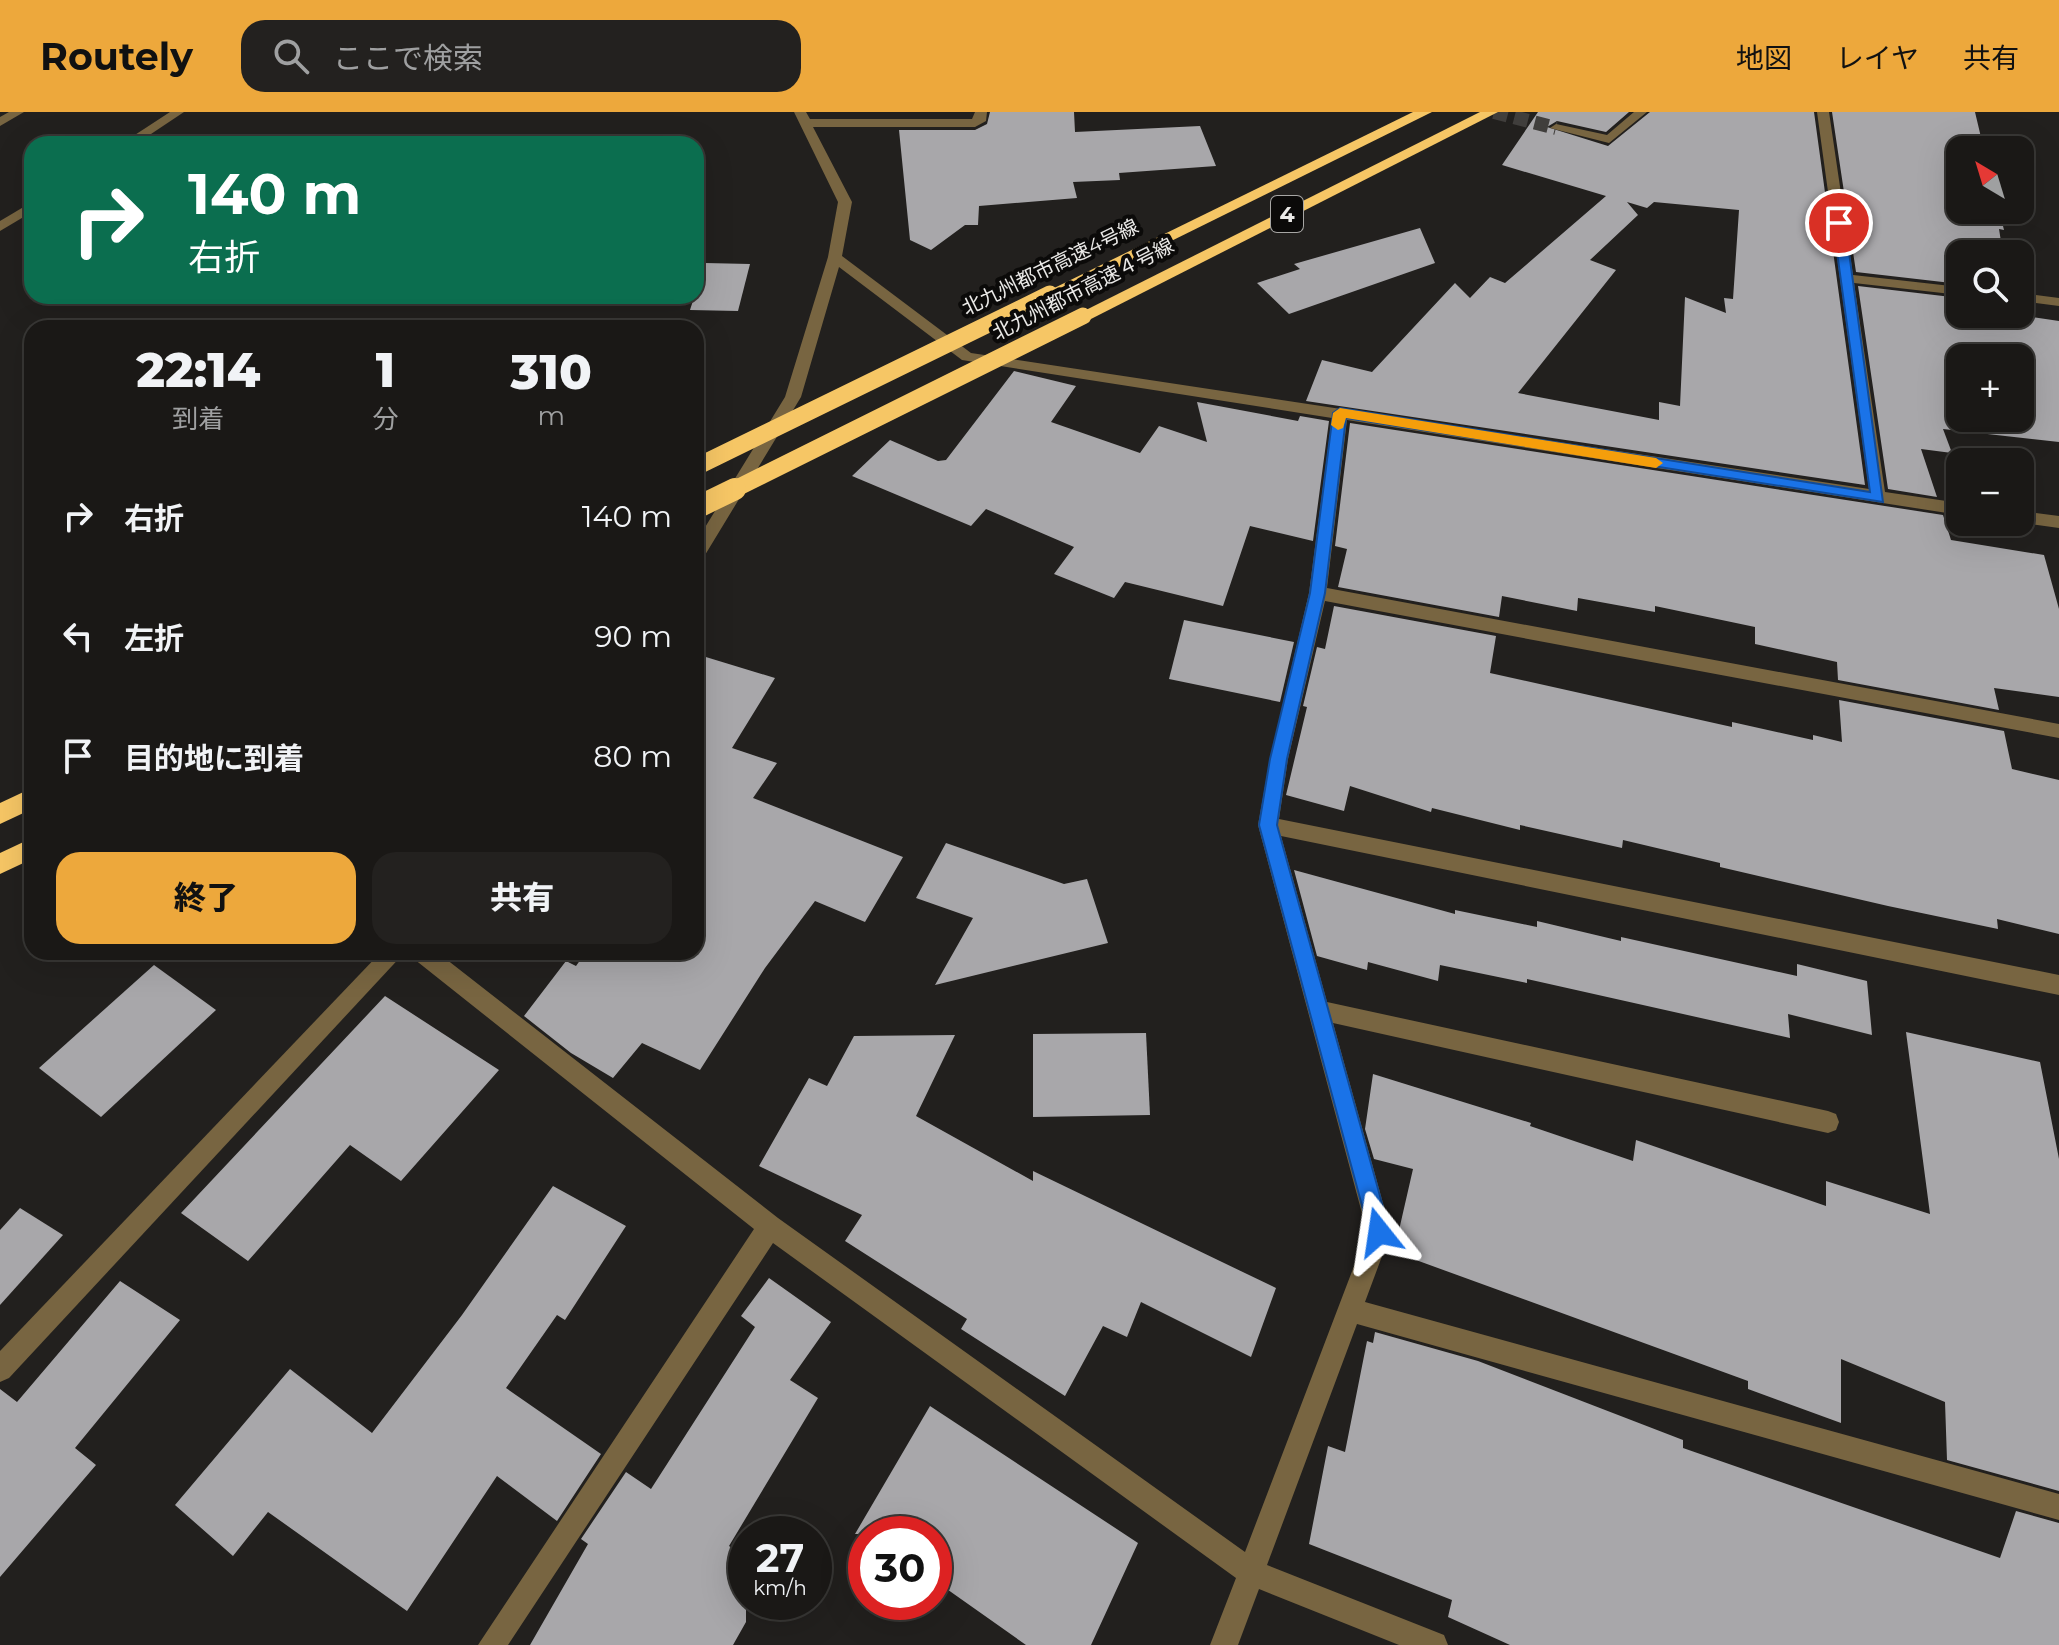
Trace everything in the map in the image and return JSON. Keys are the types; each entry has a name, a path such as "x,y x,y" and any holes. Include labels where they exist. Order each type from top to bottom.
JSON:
{"highway":[{"name":"北九州都市高速4号線","path":"704,463 1425,112"},
{"name":"北九州都市高速４号線","path":"704,504 1491,112"},
{"path":"0,814 24,802"},
{"path":"0,864 24,852"}],"street":[{"path":"0,122 18,112"},
{"path":"140,136 178,112"},
{"path":"704,543 793,397 835,257 845,202 804,118 975,123 982,118 981,112"},
{"path":"1556,128 1609,139 1641,112"},
{"path":"1823,112 1878,498"},
{"path":"0,227 24,211"},
{"path":"835,257 967,357 1946,507"},
{"path":"1846,278 1946,289"},
{"path":"2034,299 2059,302"},
{"path":"1224,1645 1379,1232 1268,825 1279,759 1318,593 1340,413"},
{"path":"2034,519 2059,522"},
{"path":"1318,593 2059,731"},
{"path":"1268,825 2059,985"},
{"path":"0,1369 387,960"},
{"path":"431,960 770,1226 1250,1572 1434,1645"},
{"path":"1319,1010 1828,1122"},
{"path":"492,1645 770,1226"},
{"path":"1350,1310 2059,1507"}],"building":[{"path":"990,112 1074,112 1075,132 1200,126 1216,166 1119,173 1120,180 1073,182 1077,198 979,206 978,225 965,225 931,250 910,240 899,130 975,130 987,124"},
{"path":"1538,112 1629,112 1606,132 1557,121 1547,127 1608,146 1650,112 1814,112 1865,485 1306,401 1322,360 1372,372 1455,283 1470,298 1490,277 1505,283 1606,196 1502,165","holes":["1627,202 1647,208 1654,202 1739,210 1733,299 1724,298 1726,313 1685,297 1680,406 1659,402 1659,420 1518,393 1616,270 1590,260 1638,215"]},
{"path":"1832,112 1975,112 1981,136 1946,136 1946,224 2002,224 2004,230 1999,229 2001,240 1946,240 1946,282 1856,272"},
{"path":"1420,228 1435,263 1289,314 1257,283 1300,269 1294,264"},
{"path":"705,263 750,264 738,311 690,310 692,304 704,304"},
{"path":"1858,286 1946,296 1946,328 2034,328 2034,317 2059,321 2059,442 1970,432 2034,432 2034,344 1946,344 1946,429 1943,429 1950,448 1946,448 1946,452 1921,449 1937,497 1888,489"},
{"path":"1014,371 1076,386 1051,422 1140,453 1159,426 1207,442 1197,402 1298,421 1300,416 1329,421 1313,541 1250,526 1223,606 1125,582 1114,598 1054,574 1074,547 986,509 971,526 852,476 890,440 938,461 946,460"},
{"path":"1350,423 1943,515 1946,536 1951,540 2044,555 2059,609 2059,697 1994,688 1999,710 1838,680 1837,662 1755,644 1755,627 1655,606 1655,612 1578,598 1577,611 1502,596 1499,617 1338,587 1347,549 1335,546"},
{"path":"1334,606 1496,636 1490,673 1732,727 1732,722 1813,740 1813,735 1842,742 1839,700 2004,731 2012,769 2059,780 2059,934 1997,919 1998,929 1888,906 1720,867 1720,863 1623,840 1622,848 1520,825 1520,830 1432,808 1431,812 1350,786 1344,811 1286,795 1307,707 1303,706 1317,647 1325,649"},
{"path":"1184,620 1294,642 1280,702 1169,679"},
{"path":"704,656 775,678 732,748 777,763 753,798 903,857 865,922 815,901 765,968 700,1070 642,1043 613,1078 571,1053 524,1016 566,961 576,966 580,960 704,960"},
{"path":"946,843 1064,884 1087,879 1108,943 935,985 973,918 916,898"},
{"path":"1294,870 1455,914 1455,910 1537,927 1537,921 1797,976 1797,964 1867,981 1872,1035 1788,1014 1790,1038 1527,979 1527,983 1440,965 1438,981 1368,962 1367,970 1317,956"},
{"path":"154,965 216,1010 101,1117 39,1068"},
{"path":"385,996 499,1070 401,1181 350,1145 248,1261 181,1213"},
{"path":"1906,1032 2040,1062 2059,1159 2059,1491 1947,1460 1945,1402 1841,1359 1841,1423 1748,1389 1748,1381 1394,1252 1413,1169 1374,1159 1365,1129 1373,1074 1531,1123 1530,1126 1633,1161 1636,1140 1826,1206 1826,1181 1930,1214"},
{"path":"1146,1033 1150,1115 1033,1117 1033,1034"},
{"path":"955,1035 916,1116 1033,1181 1033,1171 1276,1288 1251,1357 1141,1302 1127,1337 1103,1326 1065,1396 961,1329 967,1319 845,1241 862,1215 759,1166 809,1078 827,1086 854,1036"},
{"path":"553,1186 626,1226 565,1320 557,1315 506,1388 601,1454 557,1521 497,1476 407,1611 268,1512 233,1556 175,1505 290,1369 372,1433 462,1315"},
{"path":"20,1208 63,1235 0,1305 0,1230"},
{"path":"769,1278 831,1322 790,1380 818,1398 747,1516 728,1516 728,1620 746,1620 733,1645 530,1645 588,1544 581,1539 626,1472 651,1489 755,1327 741,1316"},
{"path":"120,1281 180,1320 75,1448 96,1465 0,1577 0,1389 17,1402"},
{"path":"1375,1332 1478,1361 1683,1440 1683,1448 2000,1558 2016,1511 2059,1523 2059,1645 1510,1645 1448,1617 1452,1600 1309,1544 1328,1446 1345,1452 1367,1341 1373,1343"},
{"path":"930,1406 1138,1543 1091,1645 1026,1645 952,1593 952,1516 866,1516"}],"tunnel":[{"path":"1494,112 1556,128"}],"slow traffic":[{"path":"1338,425 1340,413 1656,463"}],"route":[{"path":"1379,1232 1268,825 1279,759 1318,593 1340,413 1878,498 1839,223"}]}
